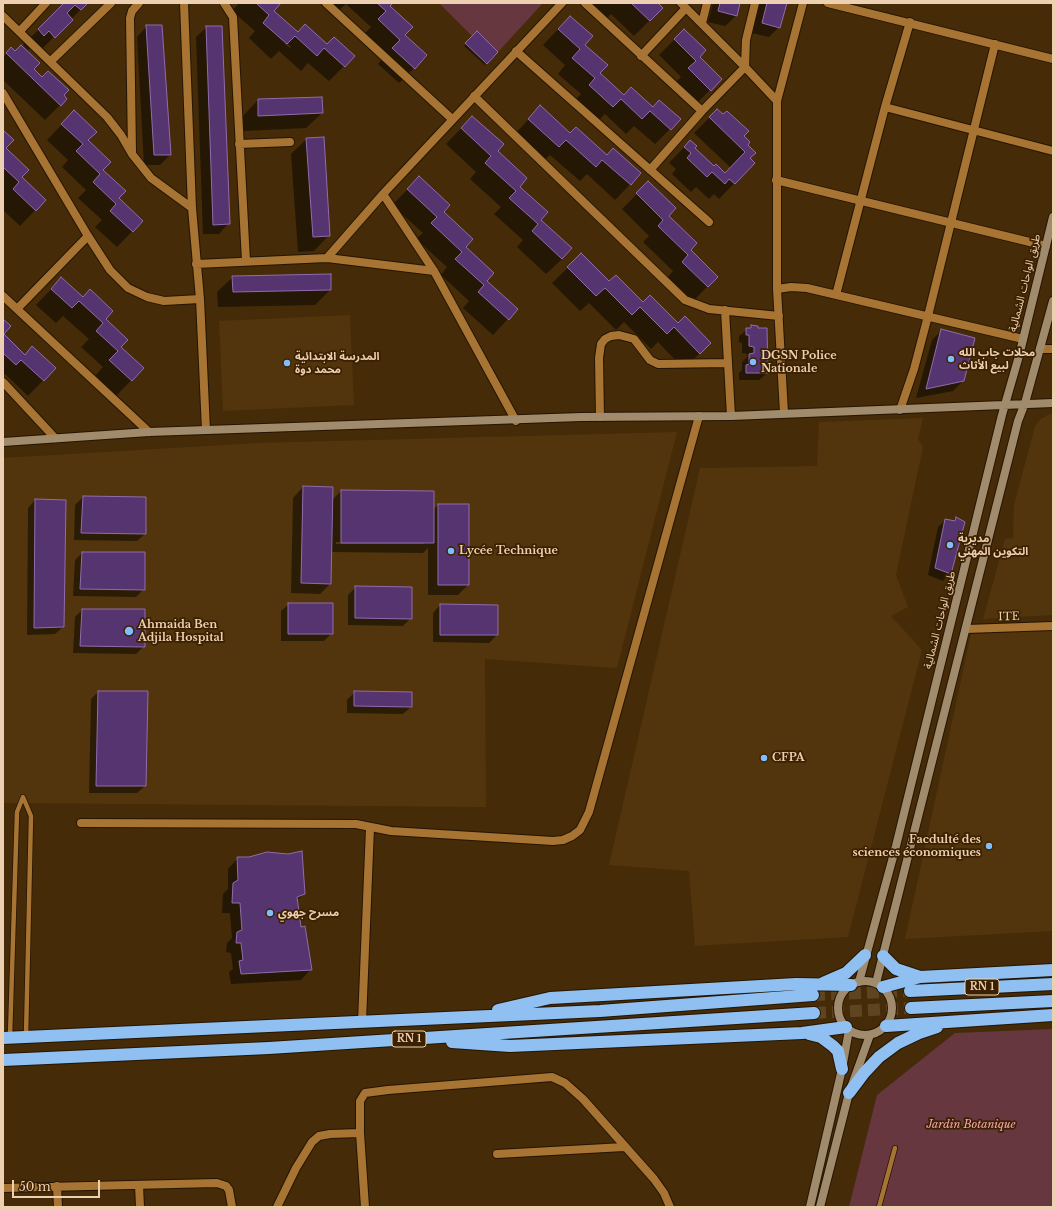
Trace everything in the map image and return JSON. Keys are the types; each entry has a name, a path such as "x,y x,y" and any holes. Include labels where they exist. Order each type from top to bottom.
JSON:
{"highway":[{"path":"816,990 846,973 865,955"},
{"path":"883,956 896,969 920,977"},
{"path":"879,985 920,977 1053,970"},
{"path":"816,990 855,983"},
{"name":"RN 1","path":"910,991 1053,984"},
{"name":"RN 1","path":"7,1038 600,1011 816,990"},
{"name":"RN 1","path":"911,1008 1053,1001"},
{"name":"RN 1","path":"3,1060 269,1048 814,1013"},
{"path":"886,1026 1053,1015"},
{"path":"849,1094 864,1073 879,1057 898,1043 919,1033 952,1022"},
{"path":"436,1037 452,1042 510,1046 802,1033 848,1028"},
{"path":"802,1033 822,1037 833,1046 838,1051 842,1068"}],"main road":[{"name":"طريق الواحات الشمالية","path":"855,983 865,955 896,846 1005,404 1023,339 1053,217"},
{"path":"879,985 883,956 1018,421 1025,404 1053,301"},
{"path":"3,442 149,432 516,421 600,417 731,416 1053,403"},
{"path":"855,983 879,985 891,999 892,1013 886,1026 870,1035 859,1034 848,1028 841,1021 838,1005 845,990 855,983"},
{"path":"810,1207 842,1068 848,1028"},
{"path":"820,1207 849,1094 870,1035"}],"street":[{"path":"20,32 46,3"},
{"path":"51,61 110,3"},
{"path":"132,154 130,18 132,11 139,3"},
{"path":"184,3 192,208 200,299 206,430"},
{"path":"224,3 233,18 246,261"},
{"path":"326,3 452,119"},
{"path":"327,258 452,119 562,3"},
{"path":"585,3 702,111"},
{"path":"702,22 707,3"},
{"path":"650,170 702,111 745,67 746,40 755,3"},
{"path":"784,413 777,289 777,101 803,3"},
{"path":"828,3 910,22 1053,59"},
{"path":"641,56 684,6 702,22 777,101"},
{"path":"4,18 51,61 107,117 121,135 132,154 151,178 192,208"},
{"path":"836,295 885,107 910,22"},
{"path":"900,410 914,369 928,316 995,44"},
{"path":"516,51 709,222"},
{"path":"3,93 88,236 110,270 128,288 147,297 164,301 200,299"},
{"path":"474,96 685,300 710,309 779,316"},
{"path":"885,107 1053,151"},
{"path":"239,144 290,142"},
{"path":"776,180 1046,246"},
{"path":"383,194 434,271 516,421"},
{"path":"17,309 88,236"},
{"path":"196,264 327,258 434,271"},
{"path":"777,289 797,286 1023,339"},
{"path":"3,296 149,432"},
{"path":"725,310 731,416"},
{"path":"600,417 599,358 602,344 605,339 611,336 619,335 634,339 650,360 658,364 727,363"},
{"path":"1040,349 1053,349"},
{"path":"3,382 55,438"},
{"path":"81,823 356,824 391,831 553,841 563,840 580,830 586,822 600,777 698,416"},
{"name":"ITE","path":"966,629 1053,626"},
{"path":"362,1021 370,828"},
{"path":"365,1207 360,1133 360,1101 365,1094 371,1091 552,1077 572,1088 664,1193 670,1207"},
{"path":"277,1207 296,1168 312,1142 319,1136 360,1133"},
{"path":"498,1154 624,1147"},
{"path":"3,1188 221,1184 226,1186 231,1194 232,1207"},
{"path":"139,1185 140,1207"},
{"path":"57,1186 58,1207"}],"lane":[{"path":"7,1038 17,812 22,797 31,816 26,1036"},
{"path":"879,1207 895,1148"}],"shaded area":[{"name":"المدرسة الابتدائية محمد دوة","path":"350,315 354,405 223,411 219,321"},
{"path":"1053,414 1053,615 983,619 1005,539 1013,538 1014,505 1035,426 1041,419"},
{"name":"CFPA","path":"923,418 918,439 923,447 896,575 908,607 891,616 922,650 848,937 695,946 689,871 609,865 700,468 817,466 819,422"},
{"path":"677,432 617,668 485,659 486,807 3,803 3,458 258,443"},
{"name":"Facdulté des sciences économiques","path":"1053,628 1053,931 905,939 971,634"}],"green space":[{"path":"439,3 543,3 498,52 477,31 472,36"},
{"name":"Jardin Botanique","path":"1053,1029 1053,1207 849,1207 877,1095 955,1033"}],"building":[{"path":"64,3 88,3 81,10 75,5 67,13 73,20 55,38 49,31 44,36 38,29"},
{"path":"256,3 281,3 274,11 298,32 305,24 327,44 334,37 355,56 345,67 324,48 317,56 295,36 287,44 263,23 269,15"},
{"path":"377,3 393,3 390,6 413,27 405,35 427,55 415,69 392,48 400,40 378,19 386,11"},
{"path":"631,3 658,3 663,8 650,21"},
{"path":"720,3 740,3 737,16 718,11"},
{"path":"767,3 787,3 780,28 762,23"},
{"path":"570,16 593,36 585,45 608,65 600,73 624,95 631,87 653,107 659,100 681,119 671,130 650,111 642,119 621,99 613,107 589,85 595,78 572,58 580,49 558,29"},
{"path":"146,25 162,25 171,155 154,155"},
{"path":"206,26 222,26 230,224 213,225"},
{"path":"684,29 706,50 700,57 722,79 711,91 688,68 696,61 674,39"},
{"path":"477,31 498,52 487,64 465,43"},
{"path":"21,45 40,63 34,69 42,77 48,71 69,90 64,95 67,99 61,106 6,53 11,47 15,51"},
{"path":"322,97 323,113 258,116 258,99"},
{"path":"540,105 570,133 576,127 607,155 613,148 641,173 631,185 602,160 596,167 566,140 559,147 528,119"},
{"path":"717,109 723,114 727,111 749,131 744,136 750,142 748,145 756,153 750,158 755,163 735,184 729,179 725,184 712,172 707,177 687,158 691,153 684,147 690,140 697,146 695,148 714,166 716,164 725,173 745,152 709,117"},
{"path":"74,110 97,132 88,140 111,162 103,170 126,191 119,198 143,221 133,232 110,211 116,204 93,182 100,174 76,151 83,144 61,124"},
{"path":"472,116 504,144 498,151 527,178 520,187 548,212 541,220 572,248 562,259 532,231 538,224 509,198 516,191 485,163 491,156 461,128"},
{"path":"3,130 14,140 6,148 29,170 22,177 46,200 36,211 13,189 19,182 3,167"},
{"path":"324,137 330,236 313,237 306,138"},
{"path":"419,176 450,205 444,212 473,239 466,247 494,273 487,281 518,309 509,320 478,292 484,285 455,259 462,252 431,223 437,217 407,189"},
{"path":"648,181 676,208 669,216 697,243 691,250 718,277 708,287 682,262 688,255 658,226 663,220 636,193"},
{"path":"581,253 609,281 616,275 643,302 650,295 678,323 685,316 711,343 700,354 674,327 667,334 640,307 632,315 605,288 596,296 567,267"},
{"path":"331,274 331,290 233,292 232,276"},
{"path":"61,277 83,297 90,289 113,311 106,319 128,340 121,347 144,368 132,381 109,360 118,351 96,331 103,323 79,301 72,308 51,289"},
{"path":"3,319 11,326 4,334 25,355 32,346 56,368 44,381 21,360 16,365 3,353"},
{"path":"751,325 758,326 758,328 767,328 768,373 746,373 746,365 749,364 749,354 754,353 754,347 749,346 749,335 746,335 746,328 751,328"},
{"name":"محلات جاب الله لبيع الأثاث","path":"941,329 975,338 964,381 926,389"},
{"path":"303,486 333,487 331,584 301,583"},
{"path":"341,490 434,491 434,543 341,543"},
{"path":"83,496 146,497 146,534 81,533"},
{"path":"35,499 66,500 64,627 34,628"},
{"path":"438,504 469,504 469,585 438,585"},
{"name":"مديرية التكوين المهني","path":"956,517 965,522 951,574 935,568 945,519 955,521"},
{"path":"82,552 145,552 145,590 80,589"},
{"path":"355,586 412,587 412,619 355,618"},
{"path":"288,603 333,603 333,634 288,634"},
{"path":"440,604 498,605 498,635 440,635"},
{"path":"82,609 145,609 145,647 80,646"},
{"path":"98,691 148,691 146,786 96,786"},
{"path":"354,691 412,692 412,707 354,706"},
{"name":"مسرح جهوي","path":"302,851 305,894 297,897 301,927 305,926 312,970 241,974 239,961 243,960 241,943 236,943 237,932 242,930 240,903 232,903 233,883 238,880 237,857 249,857 267,852 288,854"}],"tunnel":[{"path":"813,995 910,991"},
{"path":"814,1013 911,1008"}],"place":[{"name":"محلات جاب الله لبيع الأثاث","path":"951,359"},
{"name":"DGSN Police Nationale","path":"753,362"},
{"name":"المدرسة الابتدائية محمد دوة","path":"287,363"},
{"name":"مديرية التكوين المهني","path":"950,545"},
{"name":"Lycée Technique","path":"451,551"},
{"name":"Ahmaida Ben Adjila Hospital","path":"129,631"},
{"name":"CFPA","path":"764,758"},
{"name":"Facdulté des sciences économiques","path":"989,846"},
{"name":"مسرح جهوي","path":"270,913"}]}
